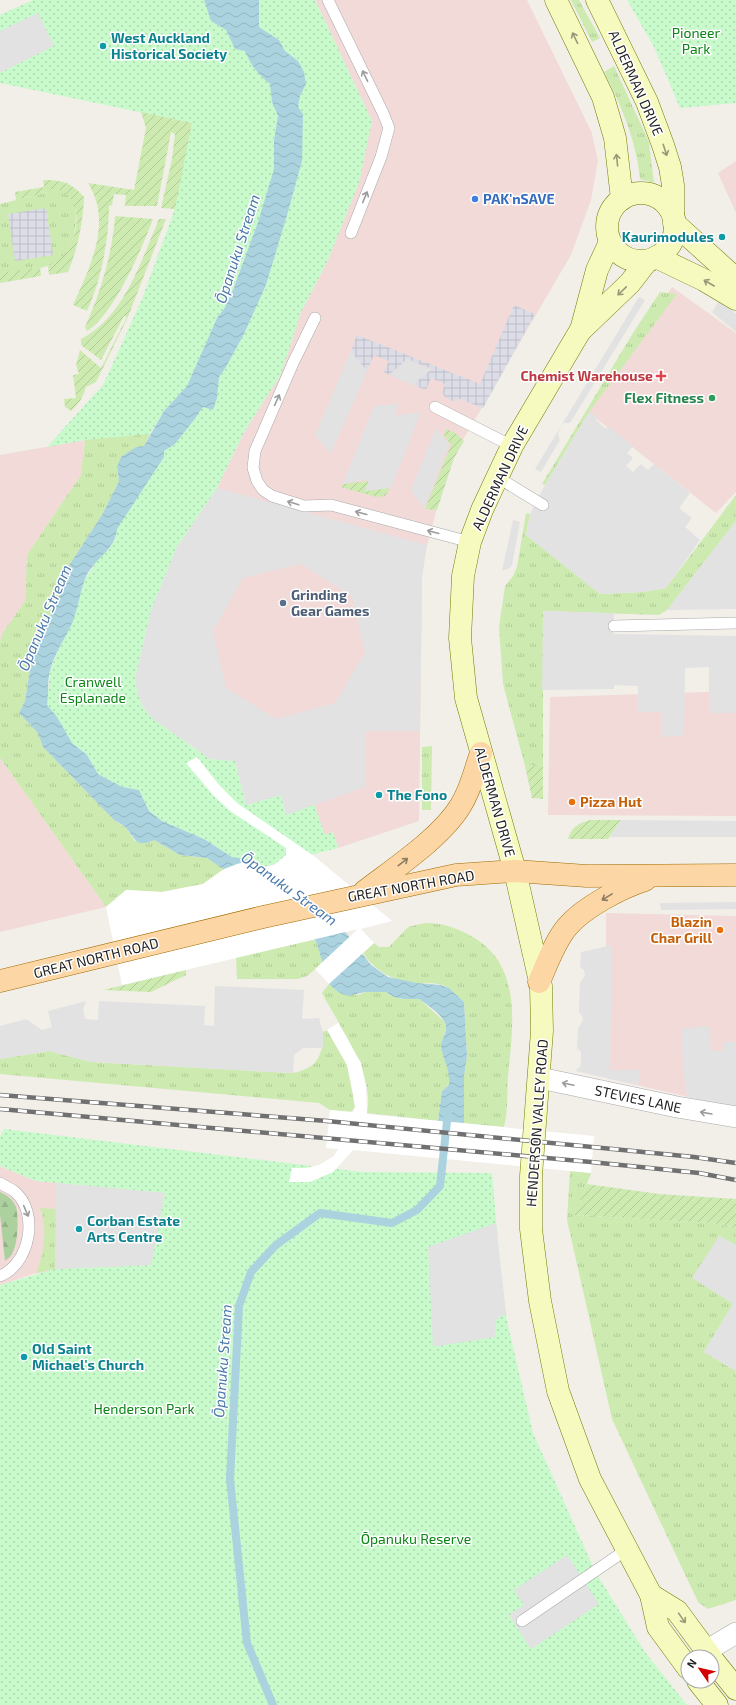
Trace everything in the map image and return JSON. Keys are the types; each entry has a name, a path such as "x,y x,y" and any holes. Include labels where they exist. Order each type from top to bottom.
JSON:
{"main road":[{"path":"556,0 603,97 614,138 622,199"},
{"name":"ALDERMAN DRIVE","path":"597,0 647,102 663,145 670,167 673,185 674,219"},
{"path":"674,219 672,240 666,250 652,259 636,261 626,258 617,252 610,242 607,228 608,216 614,207 622,199 634,194 646,194 660,200 669,208 674,219 736,279"},
{"name":"ALDERMAN DRIVE","path":"515,871 480,753 466,698 460,638 463,576 470,542 482,510 512,446 580,331 597,270 610,242"},
{"path":"652,259 704,280 736,299"},
{"name":"ALDERMAN DRIVE","path":"580,331 630,283 652,259"},
{"path":"361,894 428,842 461,806 469,789 480,753"},
{"name":"GREAT NORTH ROAD","path":"0,981 361,894 456,875 515,871 587,876 736,875"},
{"name":"HENDERSON VALLEY ROAD","path":"515,871 540,982 543,1008 540,1078 530,1202 532,1236 540,1300 558,1391 590,1479 651,1595 658,1627 680,1657"},
{"path":"540,982 550,954 567,927 605,898 628,885 655,876"},
{"name":"HENDERSON VALLEY ROAD","path":"651,1595 677,1611 704,1649"},
{"name":"HENDERSON VALLEY ROAD","path":"720,1669 736,1689"},
{"path":"704,1689 717,1705"}],"street":[{"name":"STEVIES LANE","path":"540,1078 690,1110 736,1117"},
{"path":"717,1649 736,1633"}],"lane":[{"path":"328,0 389,128 381,156 351,233"},
{"path":"315,318 293,363 255,451 253,468 257,481 263,490 272,496 304,506 331,505 470,542"},
{"path":"435,407 512,446"},
{"path":"498,476 542,505"},
{"path":"614,626 736,623"},
{"path":"0,1184 14,1191 22,1202 28,1214 30,1232 26,1246 17,1262 0,1276"},
{"path":"522,1621 626,1550"}],"shaded area":[{"path":"315,0 527,0 592,133 598,161 591,200 571,255 453,457 441,493 424,557 422,577 419,821 338,848 333,832 325,835 151,610 217,488 244,432 281,374 301,312 328,260 372,121"},
{"path":"38,13 54,46 0,73 0,31"},
{"path":"736,161 736,213 718,173"},
{"path":"46,208 53,255 15,261 8,214"},
{"path":"672,287 736,333 736,492 716,513 588,412"},
{"path":"639,297 645,300 570,423 564,423 561,426"},
{"path":"719,301 736,314 736,332 712,312"},
{"path":"514,305 535,314 483,408 457,398 455,402 446,398 442,393 445,384 431,378 426,390 413,385 432,369 407,359 389,375 384,372 389,361 374,355 367,371 351,351 357,335 480,384"},
{"path":"351,351 367,371 331,454 315,435"},
{"path":"407,359 433,370 413,385 389,375"},
{"path":"399,404 394,416 421,412 391,488 365,491 369,479 343,484 374,406"},
{"path":"589,412 597,417 596,420 606,429 608,426 633,446 627,453 633,458 626,466 633,472 641,464 648,470 654,464 690,493 679,508 692,518 685,527 700,540 666,588 643,592 600,594 526,535 530,514 545,485"},
{"path":"561,426 558,434 560,440 541,472 535,469"},
{"path":"436,428 449,445 424,509 411,490"},
{"path":"85,440 81,475 27,555 25,601 2,634 0,643 0,455"},
{"path":"217,488 427,545 422,577 420,731 366,731 365,787 286,815 281,795 246,805 235,761 210,759 153,719 143,707 138,695 135,679 151,610 177,547","holes":["301,564 352,596 365,653 335,703 276,719 226,688 213,631 243,578"]},
{"path":"513,520 520,522 512,565 510,568 502,571"},
{"path":"736,521 736,609 667,610"},
{"path":"543,611 614,613 614,634 736,636 736,713 709,713 709,667 685,668 684,736 662,737 662,712 638,712 638,686 614,685 614,689 542,690"},
{"path":"736,691 736,816 548,815 550,697"},
{"path":"0,758 106,907 0,932"},
{"path":"621,820 736,821 736,837 610,837"},
{"path":"736,902 736,909 661,910 660,903"},
{"path":"606,913 736,916 736,1108 606,1078"},
{"path":"612,945 610,1070 641,1070 638,1085 575,1071 580,1067 581,1061 581,1052 577,1048 578,1029 583,1020 582,1015 579,1012 580,983 585,975 584,970 580,967 581,952"},
{"path":"215,986 304,990 302,1019 319,1018 323,1032 323,1048 303,1048 294,1055 293,1073 91,1062 49,1051 0,1059 0,1026 26,1019 42,1030 52,1027 48,1011 86,1001 83,1010 85,1019 98,1020 99,1001 205,1006 204,1025 214,1026"},
{"path":"709,1026 711,1051 723,1051 723,1042 736,1042 736,1108 687,1097 683,1068 682,1029"},
{"name":"Corban Estate Arts Centre","path":"0,1166 36,1181 165,1193 151,1265 36,1273 0,1285"},
{"path":"56,1183 165,1193 151,1265 55,1269"},
{"path":"496,1223 506,1313 496,1320 495,1337 433,1347 428,1247"},
{"path":"719,1236 736,1245 736,1371 704,1352 733,1304 692,1278"},
{"path":"567,1555 599,1604 531,1649 509,1615 524,1605 514,1590"}],"green space":[{"path":"33,0 204,0 211,21 226,30 235,49 245,51 255,69 270,84 272,102 278,116 274,140 274,169 258,222 233,290 224,309 217,318 187,386 164,411 150,434 85,440 47,447 103,385 142,299 173,214 192,123 0,83 0,15"},
{"path":"204,0 150,434 144,446 117,467 119,481 102,515 64,573 61,591 53,613 45,621 32,657 25,701 19,713 38,733 43,747 114,820 126,828 135,841 154,840 180,855 207,858 224,869 203,884 162,892 126,890 106,907 0,758 0,643 2,634 25,601 27,555 81,475 85,440 170,244"},
{"name":"Cranwell Esplanade","path":"259,0 315,0 372,121 359,183 328,260 301,312 281,374 244,432 217,488 177,547 151,610 135,679 138,695 143,707 153,719 210,759 235,761 246,805 281,795 286,815 314,804 325,835 333,832 338,848 260,868 253,860 232,857 204,839 162,821 149,811 139,790 122,787 98,774 87,755 72,743 47,705 50,672 55,657 73,620 85,579 101,555 109,549 116,538 116,529 164,457 164,451 175,444 203,407 213,410 217,398 219,377 244,334 266,285 288,212 302,161 298,107 300,96 306,84 298,61 285,51 279,40 259,27"},
{"path":"571,0 579,0 600,38 592,42"},
{"name":"Pioneer Park","path":"627,0 736,0 736,103 680,108 654,47"},
{"path":"614,66 649,142 654,183 640,179 632,137 617,98 604,72"},
{"path":"141,112 192,123 175,209 161,208 172,159 175,134 171,132 157,206 125,206 126,195 114,194 112,205 109,206 108,232 100,273 87,311 73,305 92,260 99,229 99,213 95,198 88,183 134,190 146,128"},
{"path":"43,180 61,181 66,183 75,188 84,197 75,254 68,272 49,275 48,266 59,260 67,250 73,238 76,224 76,210 71,199 63,191 49,189 48,192 16,200 15,192 44,187"},
{"path":"59,188 72,198 76,214 76,223 72,241 65,255 60,260 48,266 32,270 0,273 0,204 48,192 48,189"},
{"path":"115,216 153,219 142,246 117,296 97,323 87,331 85,327 105,273 114,230"},
{"path":"159,219 166,219 128,317 96,382 86,387 84,394 71,411 65,407 64,399 76,398 73,375 79,374 76,365 80,350 101,368 127,317 124,316 101,360 81,345 81,339 96,329 109,317 120,302 138,270"},
{"path":"40,267 41,276 0,283 0,273"},
{"path":"660,292 677,294 589,412 545,485 542,484 633,333"},
{"path":"446,429 457,434 464,441 454,458 437,510 425,509 451,445 444,435"},
{"path":"369,481 365,491 389,488 385,496 376,497 341,487 343,484"},
{"path":"736,495 736,521 667,610 659,615 543,611 543,764 525,766 503,684 499,627 505,586 513,576 517,567 526,513 530,514 526,535 600,594 643,592 666,588"},
{"path":"432,746 431,810 422,810 422,747"},
{"path":"543,764 543,799 532,798 525,766"},
{"path":"590,820 621,820 608,839 568,839 571,831 576,826"},
{"path":"425,923 448,926 471,936 488,948 499,963 507,979 511,998 512,1037 508,1076 507,1108 504,1127 464,1123 464,1076 467,1056 464,1002 445,986 409,982 393,978 368,960 363,953 374,943 379,947 389,947 408,927"},
{"path":"313,940 316,941 323,963 307,976 298,979 237,979 236,957"},
{"path":"186,970 186,975 151,992 103,990"},
{"path":"329,984 338,992 359,995 365,992 386,992 394,997 419,999 444,1021 446,1028 441,1045 449,1072 449,1085 442,1091 438,1121 367,1113 368,1098 366,1083 361,1067 354,1051 322,993"},
{"path":"327,1030 347,1065 355,1107 351,1112 330,1110 319,1103 0,1074 0,1059 49,1051 91,1062 293,1073 308,1068 317,1059 322,1047 323,1032"},
{"path":"4,1129 362,1172 492,1173 502,1289 507,1321 533,1433 596,1573 645,1652 687,1705 0,1705 0,1285 55,1269 151,1265 165,1193 36,1181 0,1166 0,1137"},
{"path":"570,1171 591,1173 575,1215 712,1223 736,1228 736,1245 719,1236 733,1304 704,1352 736,1371 736,1600 708,1609 698,1602 612,1419 567,1220"},
{"path":"587,1184 659,1194 736,1199 736,1228 712,1223 574,1215"},
{"path":"0,1192 13,1202 16,1207 17,1217 16,1244 11,1256 5,1261 0,1214"},
{"path":"40,1208 57,1209 55,1269 36,1273 43,1250 44,1241 44,1224"}],"water":[{"path":"204,0 259,0 259,27 279,40 285,51 298,61 304,72 306,84 300,96 298,107 303,114 302,161 266,285 244,334 219,377 217,398 213,410 203,407 175,444 164,451 164,457 117,529 113,543 88,572 83,584 73,621 52,664 49,675 47,705 57,717 72,743 87,755 98,774 122,787 139,790 149,811 162,821 204,839 232,857 253,860 260,868 311,899 347,934 371,965 388,977 417,983 440,985 449,988 464,1002 467,1056 464,1076 464,1123 438,1121 442,1091 449,1085 449,1078 441,1046 446,1028 443,1019 436,1011 419,999 394,997 386,992 365,992 347,996 338,992 329,984 316,941 251,888 207,858 180,855 154,840 143,843 136,841 125,827 114,820 43,747 38,733 19,713 25,701 32,657 45,621 53,613 61,591 64,573 102,515 119,481 117,467 121,457 136,447 144,446 164,411 187,386 217,318 224,309 233,290 258,222 274,169 274,140 278,116 272,102 270,84 255,69 245,51 235,49 226,30 211,21"}],"pier":[{"path":"197,757 219,785 237,803 314,856 392,921 361,929 374,943 329,984 315,969 358,929 122,985 106,907 126,890 162,892 203,884 224,869 237,864 253,860 260,868 274,865 286,855 286,848 230,811 213,795 186,763"},
{"path":"338,1023 361,1063 366,1088 367,1114 594,1136 591,1173 353,1150 333,1172 310,1182 289,1182 292,1168 305,1168 319,1165 334,1156 338,1149 326,1148 330,1110 353,1112 355,1107 347,1065 327,1030"}],"waterway":[{"name":"Ōpanuku Stream","path":"273,1705 247,1643 230,1479 239,1306 251,1272 276,1245 320,1213 392,1223 417,1210 440,1186 448,1112"}],"railway":[{"path":"0,1095 327,1121 694,1157 736,1163"},
{"path":"0,1109 591,1162 699,1173 736,1180"}],"place":[{"name":"West Auckland Historical Society","path":"103,46"},
{"name":"PAK'nSAVE","path":"475,199"},
{"name":"Kaurimodules","path":"722,237"},
{"name":"Chemist Warehouse","path":"661,376"},
{"name":"Flex Fitness","path":"712,398"},
{"name":"Grinding Gear Games","path":"283,603"},
{"name":"The Fono","path":"379,795"},
{"name":"Pizza Hut","path":"572,802"},
{"name":"Blazin Char Grill","path":"720,930"},
{"name":"Corban Estate Arts Centre","path":"79,1229"},
{"name":"Old Saint Michael's Church","path":"24,1357"}],"park label":[{"name":"Henderson Park","path":"144,1409"},
{"name":"Ōpanuku Reserve","path":"416,1539"}]}
